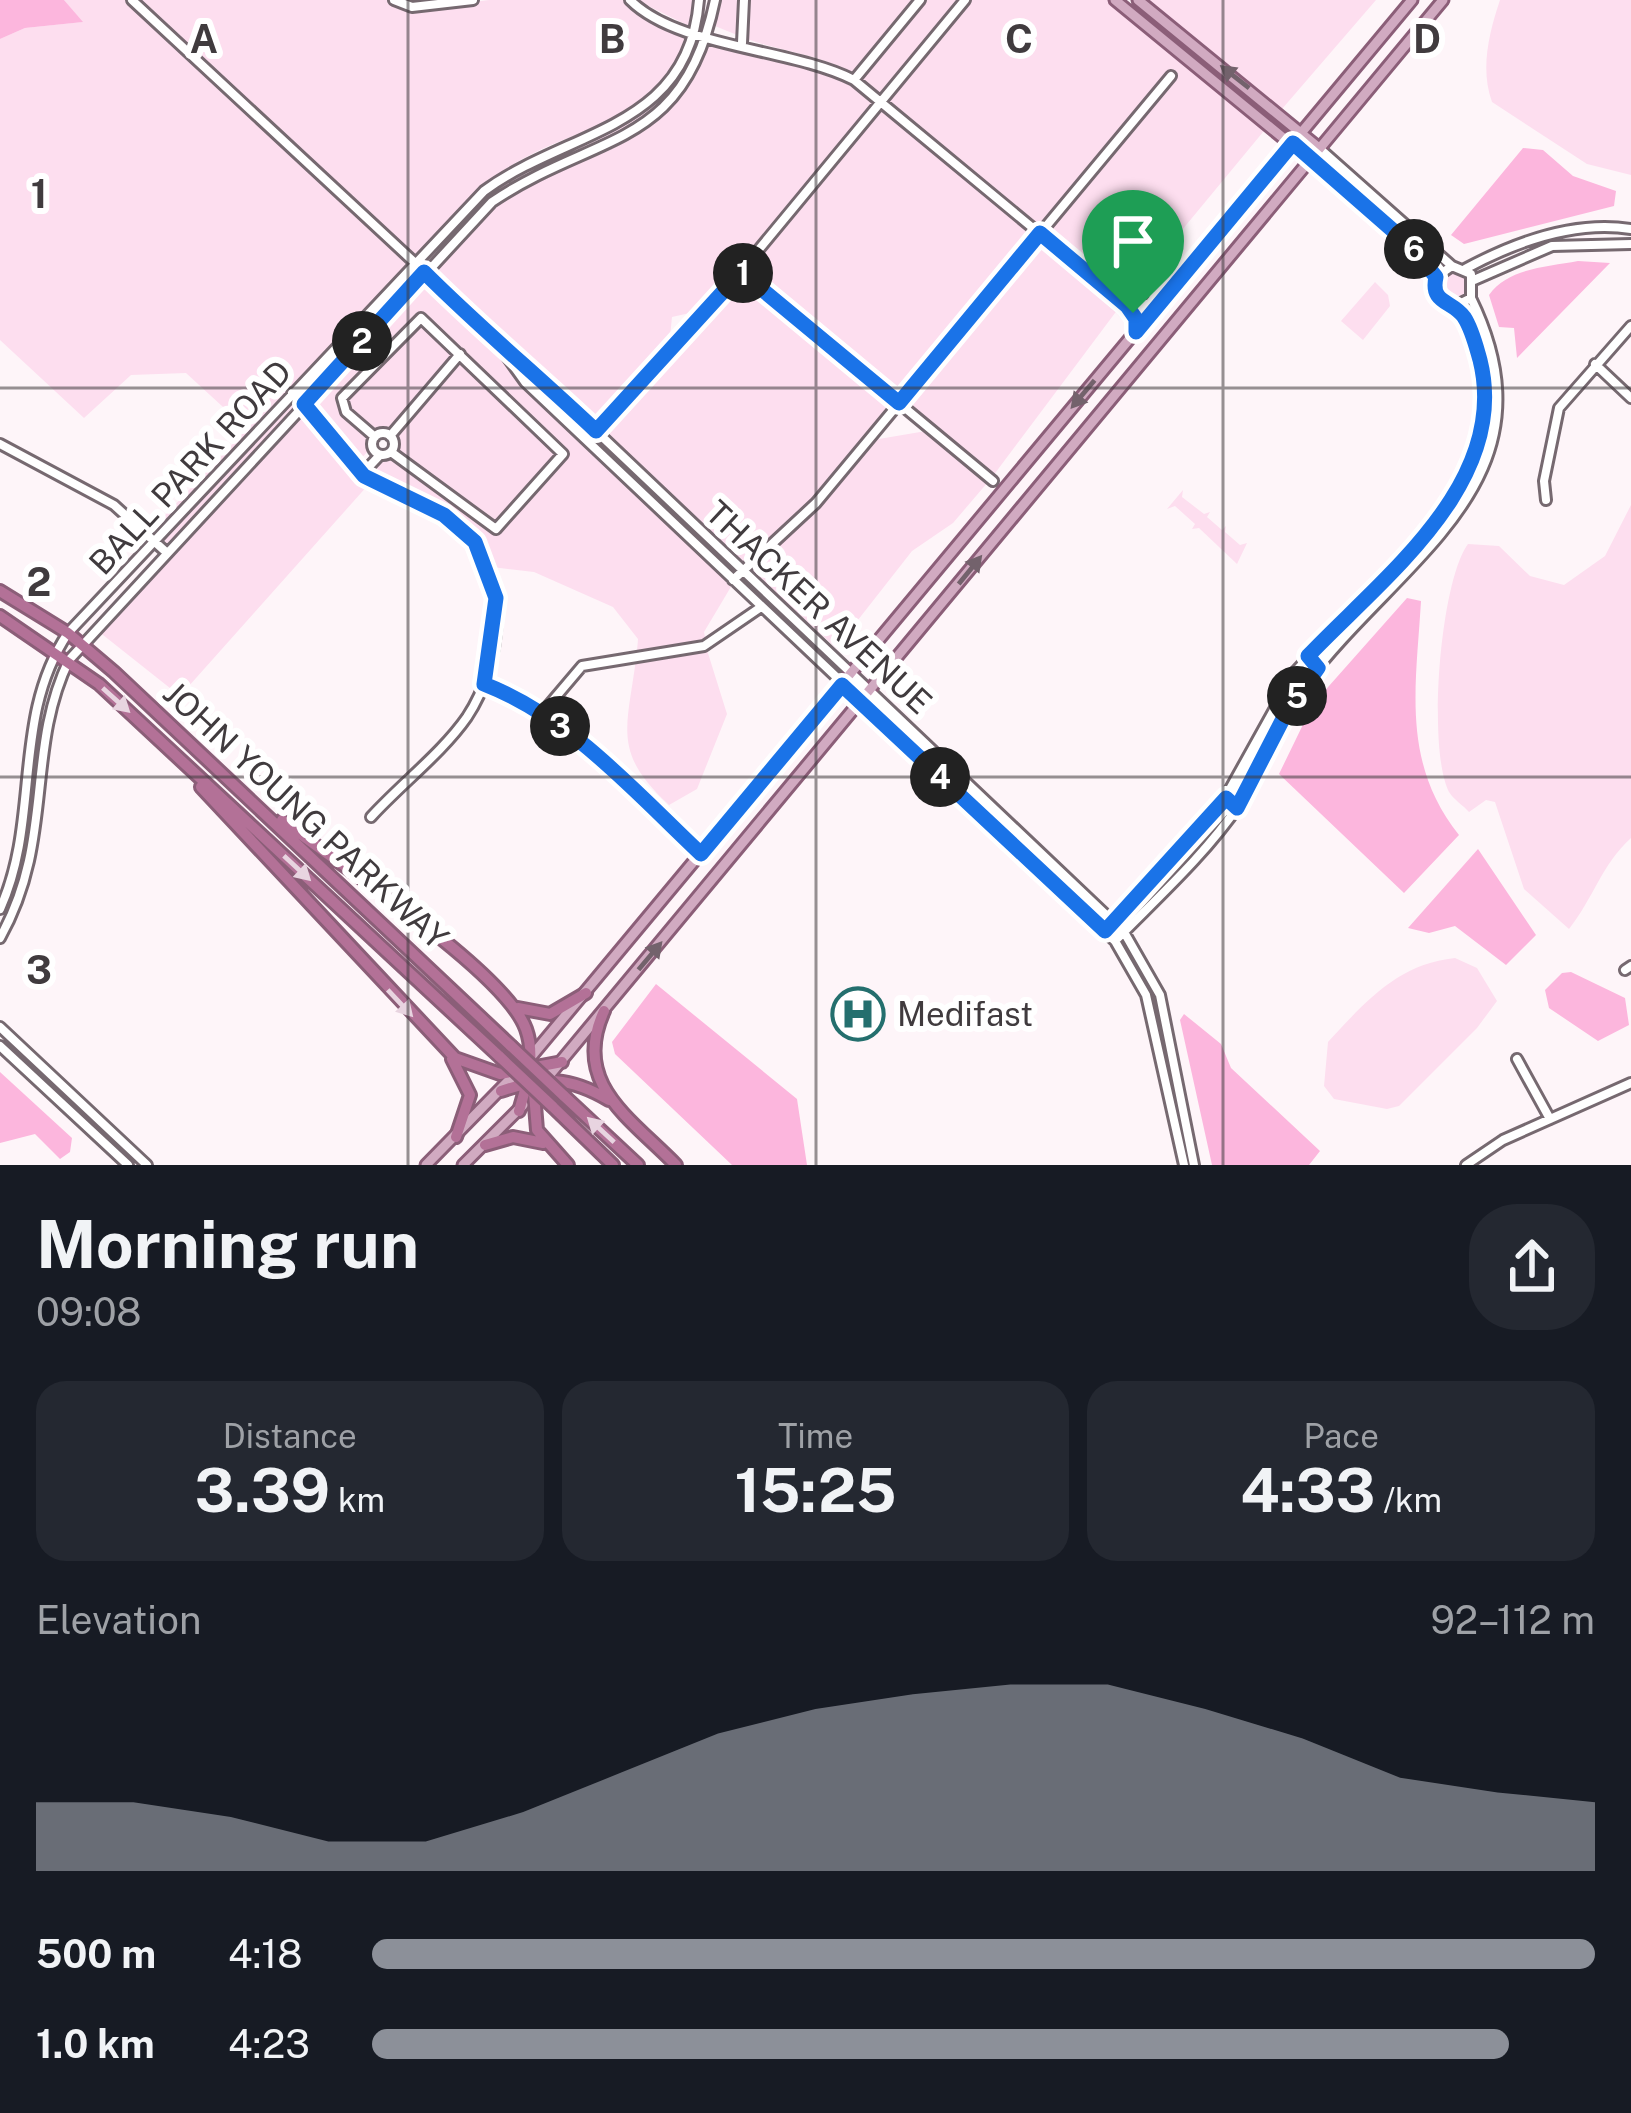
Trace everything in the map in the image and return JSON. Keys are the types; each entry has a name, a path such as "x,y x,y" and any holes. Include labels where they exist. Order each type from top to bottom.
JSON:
{"highway":[{"name":"JOHN YOUNG PARKWAY","path":"0,591 82,644 638,1165"},
{"name":"JOHN YOUNG PARKWAY","path":"0,616 70,660 150,731 613,1165"},
{"path":"150,731 447,1051 470,1095 456,1137"},
{"path":"254,802 416,918 509,1003 524,1024 535,1053 531,1096 546,1144"},
{"path":"509,1003 544,1015 586,993"},
{"path":"604,1011 592,1036 590,1059 617,1104 676,1165"},
{"path":"447,1051 483,1071 585,1086 617,1104"},
{"path":"501,1091 562,1062"},
{"path":"519,1111 535,1076"},
{"path":"485,1145 524,1137 546,1144 568,1165"}],"main road":[{"path":"1114,0 1310,160"},
{"path":"1134,0 1319,148"},
{"path":"426,1165 501,1091 586,993 1412,0"},
{"path":"562,1062 1443,0"},
{"path":"464,1165 531,1096"}],"street":[{"name":"THACKER AVENUE","path":"132,0 414,262 505,354 525,382 1115,941 1146,995 1184,1165"},
{"path":"394,0 412,7 473,0"},
{"path":"630,0 641,11 694,32 854,80 1127,306 1136,319 1136,332"},
{"name":"BALL PARK ROAD","path":"0,909 24,828 28,745 36,703 68,633 484,190 514,168 634,116 683,62 699,0"},
{"name":"BALL PARK ROAD","path":"0,938 19,904 39,820 52,705 70,660 82,644 492,202 536,172 598,151 650,123 678,93 708,36 715,0"},
{"path":"742,44 744,0"},
{"path":"854,80 920,0"},
{"path":"587,441 741,272 965,0"},
{"path":"733,580 816,503 1171,76"},
{"path":"1319,148 1452,266 1466,269 1519,243 1563,231 1631,229"},
{"path":"1105,931 1226,798 1276,701 1308,656 1437,518 1473,457 1482,426 1482,368 1466,320 1435,292 1436,277 1413,248 1310,160"},
{"path":"1474,280 1552,246 1631,244"},
{"path":"1436,277 1452,266"},
{"path":"1115,941 1237,808 1286,713 1318,668 1447,530 1476,489 1496,430 1499,392 1495,359 1471,298 1474,280 1466,269"},
{"path":"741,272 993,481"},
{"path":"1453,307 1471,298"},
{"path":"1127,306 1147,307 1163,299"},
{"path":"421,318 460,354 560,448 562,459 496,529 382,452 375,436 346,412 343,398 415,320 421,318"},
{"path":"1546,500 1544,481 1559,408 1631,326"},
{"path":"364,472 460,354"},
{"name":"THACKER AVENUE","path":"505,354 536,373 1115,921 1145,962 1169,1035 1194,1165"},
{"path":"1595,364 1631,398"},
{"path":"292,393 364,472 449,518 485,558 497,618 484,684 464,721 371,817"},
{"path":"375,436 390,436"},
{"path":"0,445 94,491 166,552"},
{"path":"667,517 677,507"},
{"path":"543,712 582,665 704,646 761,607"},
{"path":"1308,656 1318,668"},
{"path":"484,684 543,712 701,854"},
{"path":"1226,798 1237,808"},
{"path":"24,828 39,820"},
{"path":"1017,848 1027,836"},
{"path":"1026,856 1036,844"},
{"path":"0,1027 147,1165"},
{"path":"1156,1038 1169,1035"},
{"path":"0,1046 128,1165"},
{"path":"1516,1059 1550,1119"},
{"path":"1466,1165 1503,1140 1631,1083"},
{"path":"102,1140 110,1130"}],"shaded area":[{"path":"0,0 64,0 83,22 25,28 0,39"},
{"path":"64,0 127,0 409,261 154,535 150,531 247,429 186,373 131,375 84,418 0,340 0,39 25,28 82,22"},
{"path":"138,0 387,0 413,10 489,0 625,0 639,14 689,34 674,66 636,106 509,167 471,197 415,256"},
{"path":"636,0 695,0 691,27"},
{"path":"719,0 739,0 737,35 715,26"},
{"path":"747,0 914,0 852,74 745,38"},
{"path":"925,0 959,0 881,95 859,79"},
{"path":"970,0 1109,0 1268,126 1125,299 1046,233 1176,76 1169,71 1039,228 887,101"},
{"path":"1121,0 1277,115 1273,121"},
{"path":"1144,0 1376,0 1282,109"},
{"path":"1500,0 1631,0 1631,175 1587,164 1492,102 1486,64"},
{"path":"713,33 781,61 833,71 876,101 703,310 672,317 669,346 595,426 431,272 519,187 617,147 653,123 693,74"},
{"path":"703,34 684,73 645,118 611,140 514,181 473,214 425,266 421,262 503,181 645,110 664,92 697,35"},
{"path":"882,107 1035,233 898,397 746,271"},
{"path":"1523,148 1543,150 1573,176 1616,191 1614,206 1464,244 1451,235"},
{"path":"1041,239 1121,305 993,476 905,403"},
{"path":"1578,261 1610,263 1517,358 1514,328 1499,327 1489,295 1517,274"},
{"path":"1454,272 1464,276 1468,286 1464,296 1454,300 1444,296 1440,286 1444,276"},
{"path":"409,274 414,278 303,399 297,393"},
{"path":"426,277 818,641 738,575 704,632 706,642 637,651 638,639 613,607 534,572 492,567 478,540 451,515 369,475 380,458 390,456 496,533 566,461 563,445 419,315 339,395 342,413 368,435 369,450 357,463 310,404"},
{"path":"741,277 893,403 813,500 744,563 601,431"},
{"path":"1375,282 1388,295 1390,306 1363,340 1341,321"},
{"path":"420,323 454,354 391,429 373,430 349,409 346,400"},
{"path":"460,360 559,454 495,525 396,451 396,435"},
{"path":"292,399 298,404 166,546 160,541"},
{"path":"305,410 369,484 180,696 98,631"},
{"path":"926,431 988,482 953,523 912,551 836,648 750,569 819,506 873,440"},
{"path":"1183,490 1182,497 1204,514 1210,512 1207,517 1222,530 1226,526 1225,532 1240,545 1247,543 1237,564 1199,528 1192,529 1195,524 1175,506 1167,509"},
{"path":"1631,505 1631,838 1612,859 1569,929 1524,889 1495,802 1486,800 1469,812 1449,792 1439,740 1444,628 1458,564 1468,544 1499,546 1530,576 1564,585 1605,556"},
{"path":"1407,598 1421,601 1416,694 1420,752 1441,808 1459,835 1404,893 1279,774 1313,704"},
{"path":"707,650 727,714 697,789 669,805 631,754 627,722 636,659"},
{"path":"1478,849 1536,935 1506,965 1455,926 1429,933 1408,928"},
{"path":"1455,958 1477,968 1497,1001 1477,1028 1399,1106 1387,1109 1334,1099 1324,1086 1328,1042 1400,976"},
{"path":"1571,972 1625,998 1629,1025 1598,1041 1549,1008 1545,990 1562,973"},
{"path":"656,984 797,1099 807,1165 732,1165 615,1054 612,1042"},
{"path":"1184,1014 1221,1044 1231,1068 1320,1151 1309,1165 1212,1165 1180,1020"},
{"path":"0,1072 72,1138 70,1152 60,1159 35,1134 0,1143"}],"place":[{"name":"Medifast","path":"858,1014"}],"route":[{"path":"1293,143 1426,263 1436,277 1435,292 1441,302 1466,320 1482,368 1484,399 1473,457 1452,500 1308,656 1318,668 1286,713 1237,808 1226,798 1105,931 842,685 701,854 543,712 484,684 497,618 496,598 492,576 475,542 444,515 364,476 304,404 424,272 505,354 536,373 596,431 741,272 899,403 1040,233 1133,313 1136,332 1293,143"}]}
